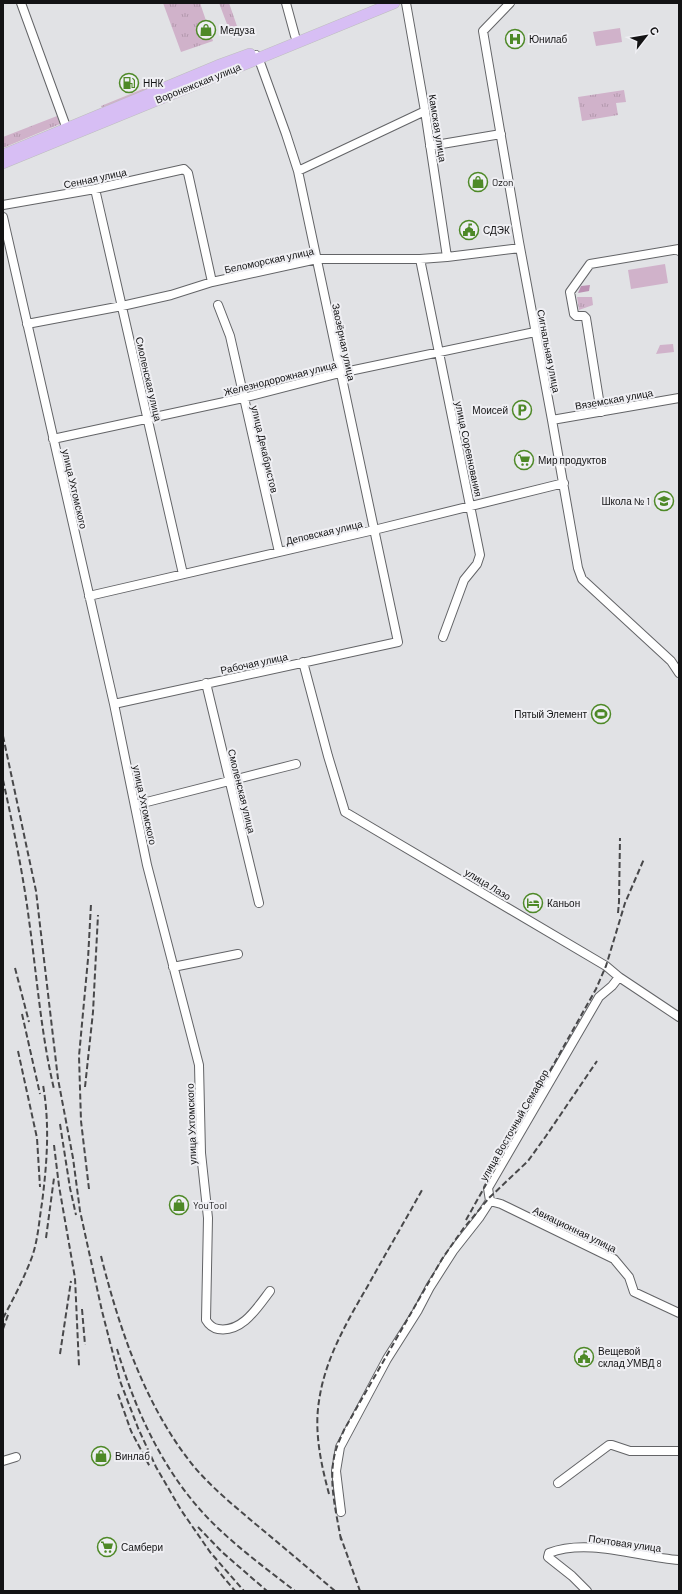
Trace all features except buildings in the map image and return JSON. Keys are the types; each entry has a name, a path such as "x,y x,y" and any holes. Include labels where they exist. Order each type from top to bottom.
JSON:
{"main road":[{"name":"Воронежская улица","path":"256,56 294,36 375,3"},
{"name":"Воронежская улица","path":"3,155 68,132 256,56 394,3"},
{"name":"Воронежская улица","path":"3,163 68,132"}],"street":[{"path":"21,3 68,132"},
{"path":"286,3 294,36"},
{"name":"Камская улица","path":"406,3 425,111 447,257"},
{"name":"Сигнальная улица","path":"510,3 483,31 520,248 564,483 578,568 582,579 671,661 679,673"},
{"name":"Заозёрная улица","path":"256,56 286,134 298,171 398,642"},
{"path":"298,171 425,111"},
{"path":"430,146 501,134"},
{"name":"Сенная улица","path":"3,206 94,189 181,169 186,170 188,173 212,282"},
{"name":"Смоленская улица","path":"94,189 183,574"},
{"name":"улица Ухтомского","path":"3,217 114,704 147,865 199,1065 201,1153 208,1218 206,1320 213,1328 224,1330 237,1326 250,1316 270,1292"},
{"name":"Беломорская улица","path":"27,324 122,306 171,295 212,282 317,259 420,259 520,248"},
{"path":"601,412 586,318 584,316 576,316 574,314 570,292 590,264 679,249 679,251"},
{"name":"улица Соревнования","path":"420,259 480,555 477,564 464,580 443,637"},
{"name":"улица Декабристов","path":"218,305 230,336 279,552"},
{"name":"Железнодорожная улица","path":"53,439 243,398 340,373 535,332"},
{"name":"Вяземская улица","path":"552,420 679,398"},
{"name":"Деповская улица","path":"89,596 374,530 564,483"},
{"name":"Рабочая улица","path":"114,704 398,642"},
{"name":"улица Лазо","path":"303,662 328,756 345,812 606,966 619,977 679,1017"},
{"name":"Смоленская улица","path":"206,684 259,903"},
{"path":"135,805 296,764"},
{"path":"173,967 238,954"},
{"name":"улица Восточный Семафор","path":"341,1512 336,1471 340,1448 387,1359 418,1310 430,1287 453,1251 479,1218 490,1201 488,1188 599,997 612,986 619,977"},
{"name":"Авиационная улица","path":"490,1201 501,1204 614,1259 629,1277 634,1292 679,1313"},
{"path":"558,1483 609,1445 630,1451 679,1451"},
{"path":"3,1460 16,1457"},
{"name":"Почтовая улица","path":"587,1591 547,1555 560,1549 586,1547 652,1558 679,1560"}],"green space":[{"path":"163,3 200,3 213,41 181,52"},
{"path":"219,3 229,3 238,29 230,32"},
{"path":"620,28 622,42 596,46 593,32"},
{"path":"150,86 151,90 103,109 101,106"},
{"path":"624,90 626,102 616,103 618,115 582,121 578,97"},
{"path":"57,116 60,124 3,148 3,137"},
{"path":"665,264 668,283 631,289 628,270"},
{"path":"590,285 589,291 578,293 581,286"},
{"path":"577,297 592,297 593,305 579,310"},
{"path":"673,344 674,352 656,354 660,345"}],"railway":[{"path":"3,736 36,891 58,1079 73,1158 80,1211 102,1311 120,1381 138,1428 156,1467 181,1510 210,1552 244,1591"},
{"path":"3,780 24,885 42,1026 54,1089"},
{"path":"618,913 620,838"},
{"path":"466,1220 596,989 606,966 625,903 644,859"},
{"path":"89,1189 81,1121 79,1056 88,959 91,904"},
{"path":"85,1087 93,1012 98,915"},
{"path":"15,968 29,1022"},
{"path":"22,1014 40,1094"},
{"path":"18,1051 37,1138 40,1187"},
{"path":"341,1540 335,1507 332,1474 335,1453 344,1430 442,1259 463,1229 489,1198 528,1161 597,1061"},
{"path":"3,1318 29,1265 37,1237 44,1188 47,1144 43,1085"},
{"path":"60,1124 70,1188 76,1215"},
{"path":"54,1145 59,1186 75,1278 79,1366"},
{"path":"46,1238 54,1178"},
{"path":"329,1494 321,1460 317,1424 319,1401 326,1370 338,1340 422,1190"},
{"path":"101,1256 116,1309 134,1362 145,1388 172,1436 188,1459 195,1468 236,1508 335,1591"},
{"path":"60,1354 71,1281"},
{"path":"82,1309 85,1345"},
{"path":"3,1329 9,1312"},
{"path":"117,1349 141,1415 162,1457 175,1477 214,1525 295,1591"},
{"path":"118,1394 131,1431 150,1467"},
{"path":"198,1527 222,1552 267,1591"},
{"path":"340,1535 360,1591"},
{"path":"215,1567 235,1591"}],"place":[{"name":"Медуза","path":"206,30"},
{"name":"Юнилаб","path":"515,39"},
{"name":"ННК","path":"129,83"},
{"name":"Ozon","path":"478,182"},
{"name":"СДЭК","path":"469,230"},
{"name":"Моисей","path":"522,410"},
{"name":"Мир продуктов","path":"524,460"},
{"name":"Школа № 1","path":"664,501"},
{"name":"Пятый Элемент","path":"601,714"},
{"name":"Каньон","path":"533,903"},
{"name":"YouTool","path":"179,1205"},
{"name":"Вещевой склад УМВД 8","path":"584,1357"},
{"name":"Винлаб","path":"101,1456"},
{"name":"Самбери","path":"107,1547"}]}
